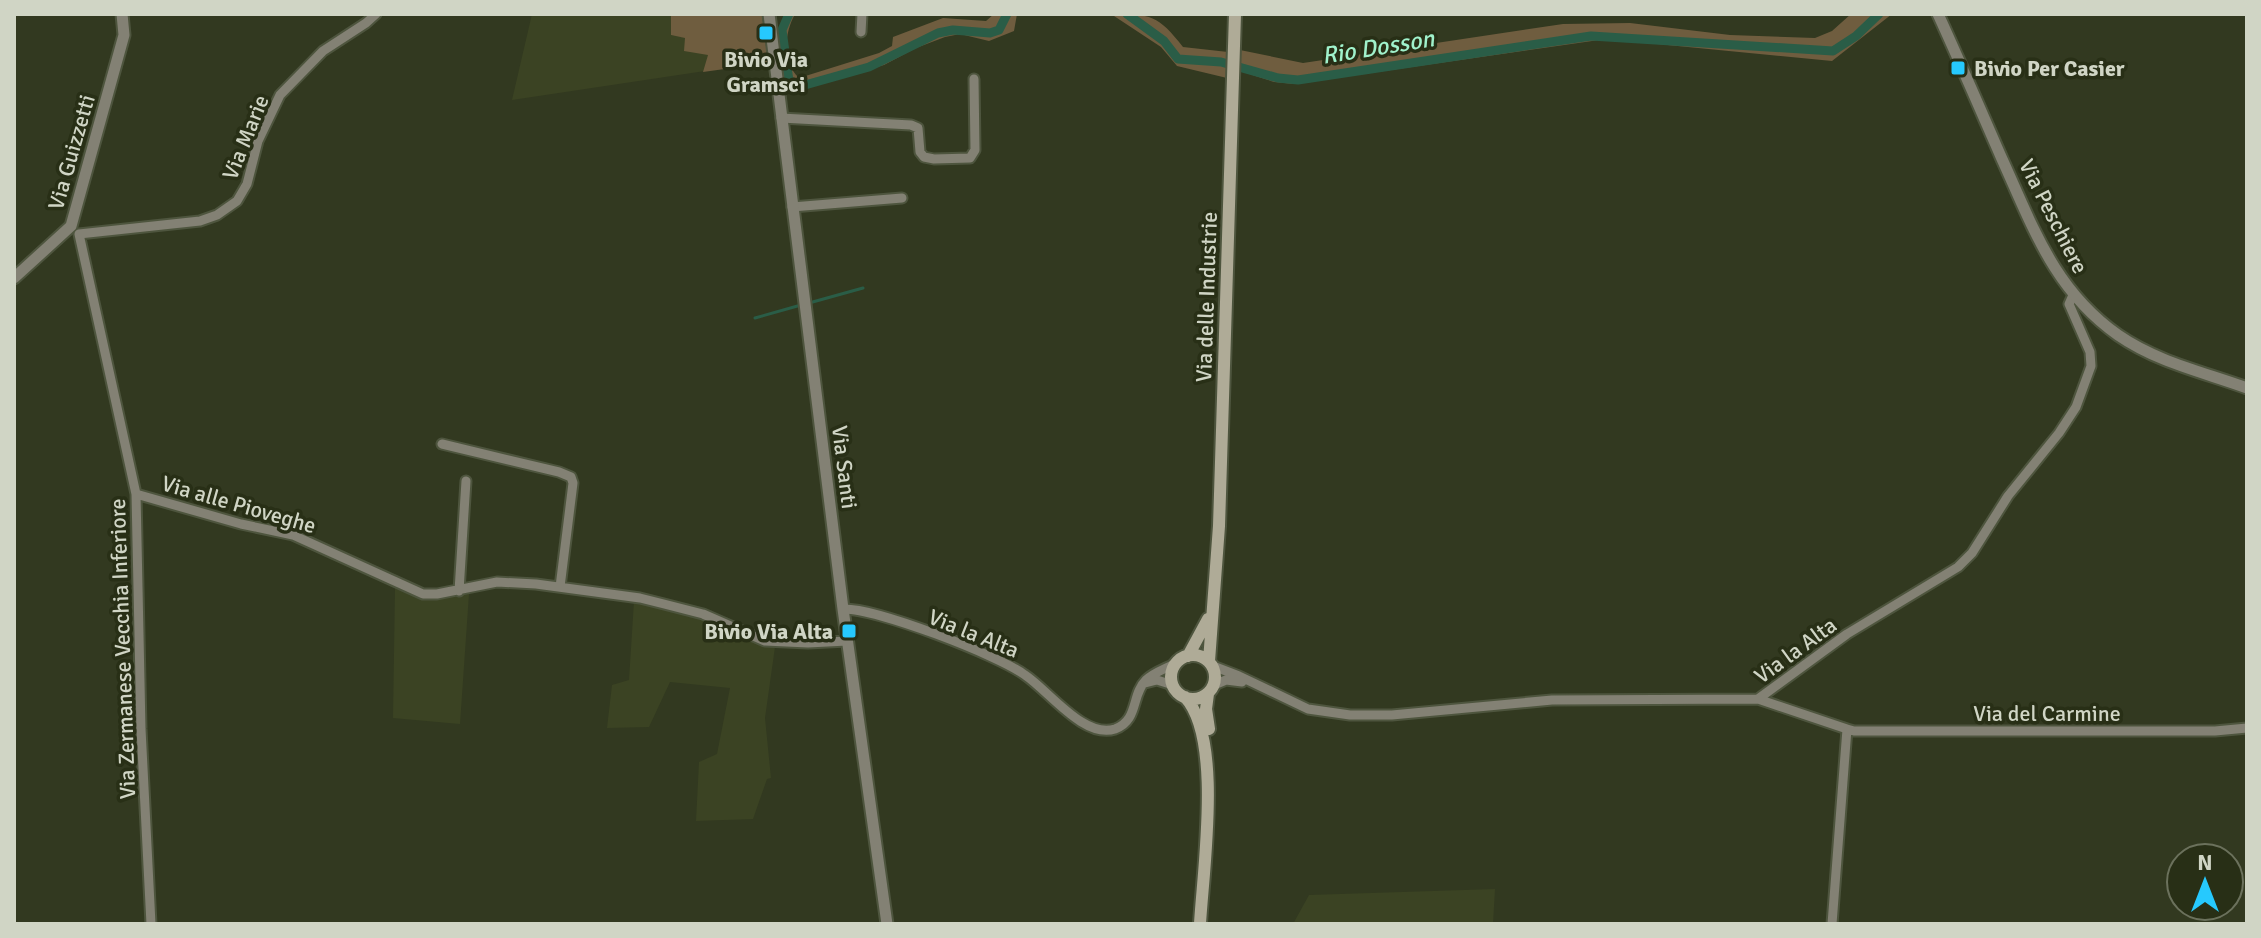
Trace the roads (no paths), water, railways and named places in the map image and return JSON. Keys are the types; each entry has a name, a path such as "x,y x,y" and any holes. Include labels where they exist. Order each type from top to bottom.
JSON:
{"main road":[{"name":"Via delle Industrie","path":"1211,664 1208,645 1216,581 1235,14"},
{"name":"Via delle Industrie","path":"1183,659 1207,621 1216,581"},
{"path":"1200,924 1207,803 1206,757 1196,711 1173,685 1172,673 1183,659 1203,657 1211,664 1211,689 1206,709 1214,788 1207,924"},
{"path":"1185,697 1197,699 1211,689"}],"street":[{"name":"Via Guizzetti","path":"14,278 75,230 124,35 122,14"},
{"name":"Via Marie","path":"75,230 200,221 217,215 237,201 247,184 258,141 280,95 306,65 376,14"},
{"name":"Via Santi","path":"769,14 847,641 887,924"},
{"path":"861,32 862,14"},
{"name":"Via Peschiere","path":"1938,14 2044,252 2073,295 2118,335 2146,352 2247,388"},
{"path":"781,118 911,125 918,128 920,152 924,157 970,158 975,150 974,79"},
{"path":"792,207 902,198"},
{"name":"Via Zermanese Vecchia Inferiore","path":"75,230 136,494 141,729 151,924"},
{"name":"Via la Alta","path":"1272,692 1308,709 1350,715 1392,715 1552,700 1758,699 1847,634 1958,567 1972,553 2008,496 2076,407 2091,366 2090,352 2069,304 2073,295"},
{"path":"442,444 571,477 573,483 560,587"},
{"path":"459,591 466,481"},
{"name":"Via alle Pioveghe","path":"136,494 241,524 293,535 416,592 437,594 497,582 560,587 640,598 677,607 703,614 765,641 847,641"},
{"name":"Via la Alta","path":"843,609 883,616 994,657 1025,674 1092,729 1116,729 1126,722 1134,712 1142,685"},
{"path":"1142,685 1149,677 1183,659"},
{"path":"1211,664 1272,692"},
{"path":"1142,685 1157,680 1173,685"},
{"path":"1211,689 1223,681 1236,680 1272,692"},
{"name":"Via del Carmine","path":"1758,699 1854,731 2215,731 2247,728"},
{"path":"1832,924 1847,729"}],"waterway":[{"name":"Rio Dosson","path":"789,14 782,30 789,81 805,85 869,67 938,33 953,30 990,33 999,30 1007,14"},
{"name":"Rio Dosson","path":"1127,14 1164,41 1178,59 1221,62 1278,78 1298,80 1591,36 1833,51 1856,36 1879,14"},
{"path":"809,303 863,288"},
{"path":"755,318 801,305"}],"place":[{"name":"Bivio Via Gramsci","path":"766,33"},
{"name":"Bivio Per Casier","path":"1958,68"},
{"name":"Bivio Via Alta","path":"849,631"}]}
